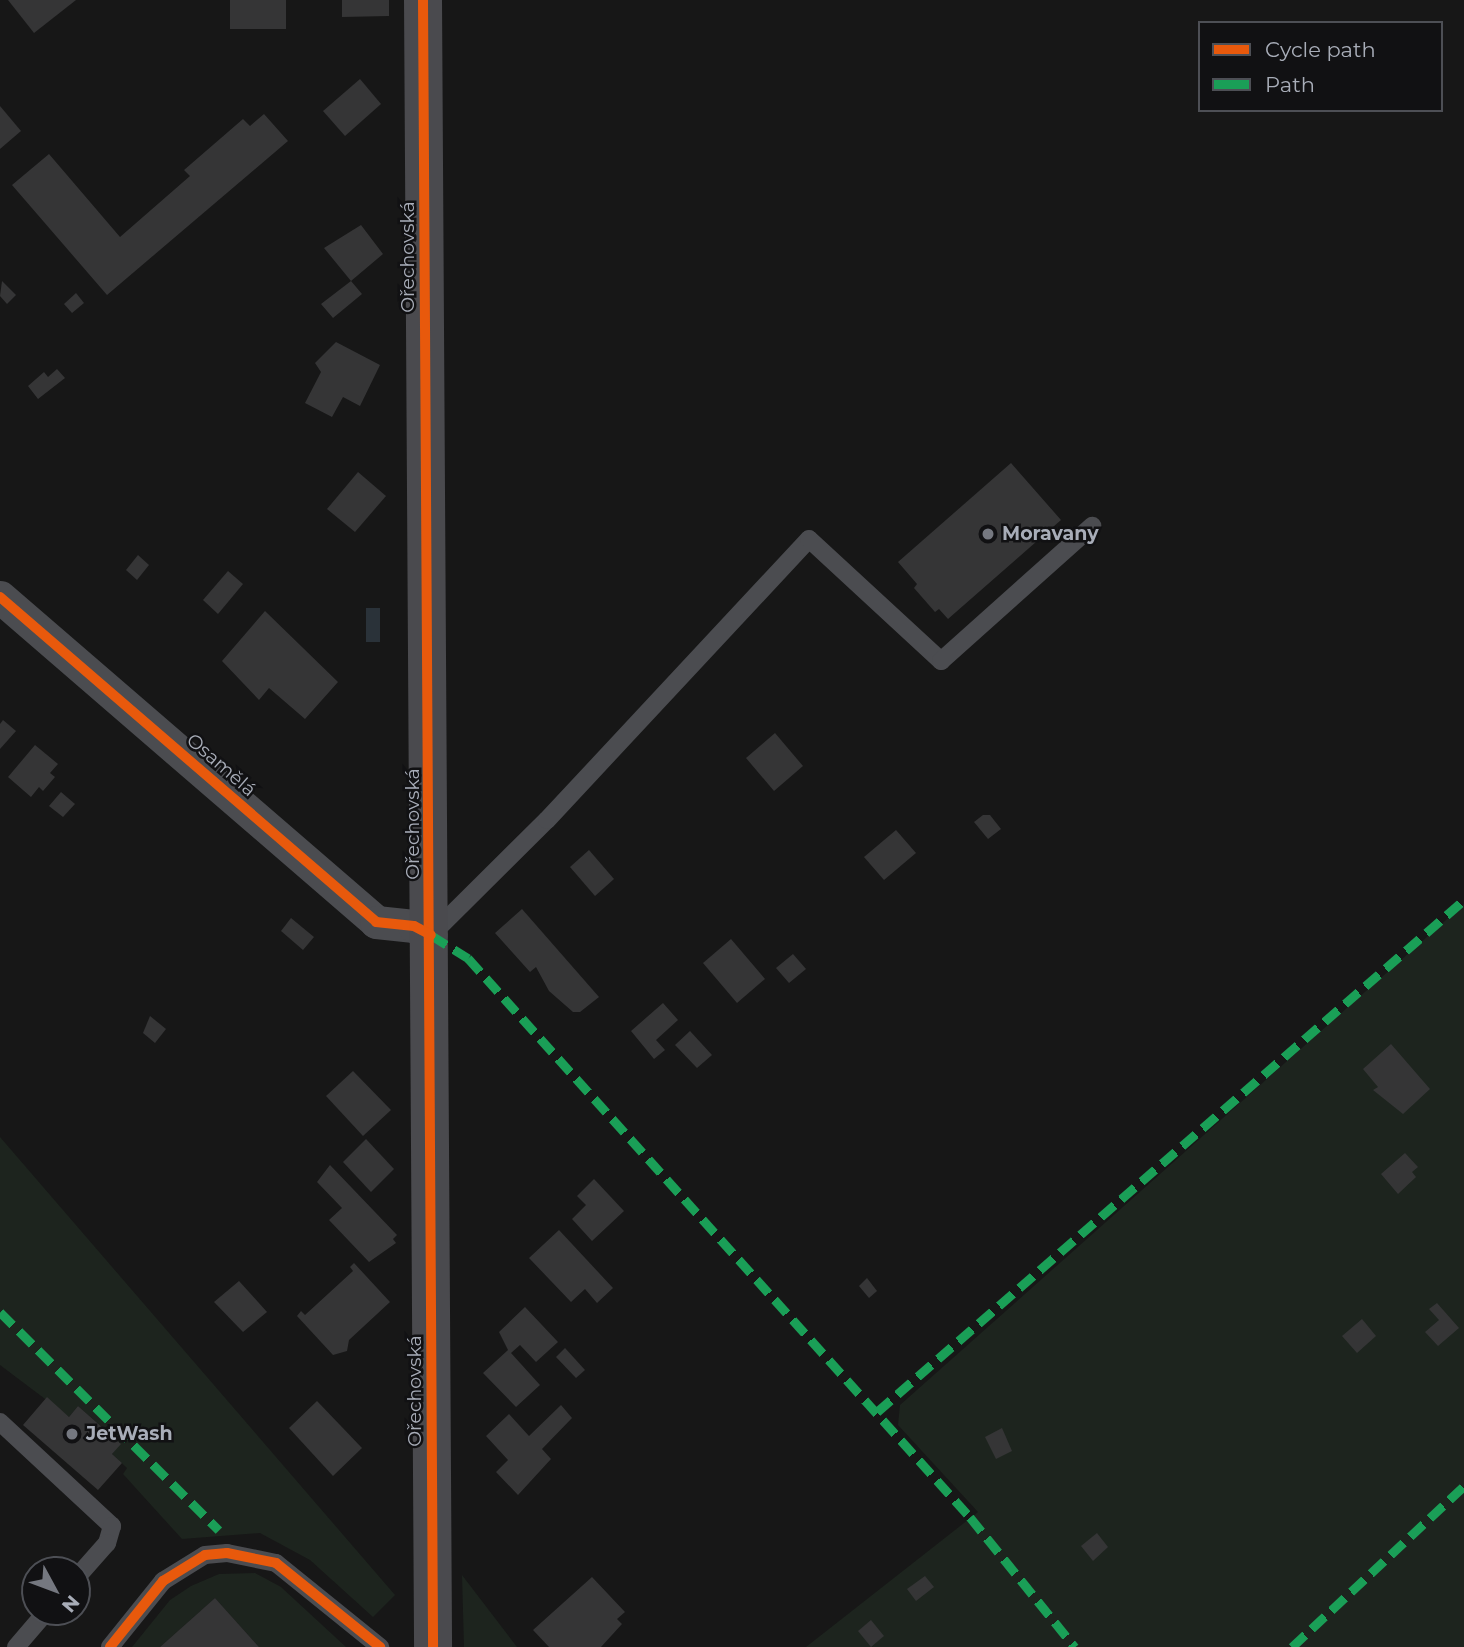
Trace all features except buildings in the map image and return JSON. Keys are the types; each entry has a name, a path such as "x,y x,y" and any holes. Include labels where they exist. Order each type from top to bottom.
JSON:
{"street":[{"name":"Ořechovská","path":"423,0 431,934 433,1647"},
{"name":"Osamělá","path":"0,597 376,922 414,926 431,934"}],"lane":[{"path":"431,934 547,820 809,539 941,661 1092,526"},
{"path":"0,1422 112,1526 107,1542 91,1561"},
{"path":"110,1647 163,1581 205,1555 227,1553 276,1563 380,1647"},
{"path":"16,1647 34,1626"}],"shaded area":[{"path":"366,608 380,608 380,642 366,642"},
{"path":"1464,904 1464,1647 806,1647 978,1512 898,1425 900,1405"},
{"path":"0,1137 395,1595 373,1617 310,1560 260,1533 182,1539 123,1474 127,1468 112,1454 120,1443 78,1406 69,1417 0,1365"},
{"path":"255,1573 281,1587 346,1647 259,1647 215,1598 160,1647 132,1647 170,1600 191,1586 219,1574"},
{"path":"462,1575 517,1647 464,1647"}],"marked path":[{"path":"877,1412 1464,900"},
{"path":"431,935 468,958 970,1517 1075,1647"},
{"path":"0,1312 219,1530"},
{"path":"1292,1647 1464,1486"}],"cycle path":[{"path":"423,0 433,1647"},
{"path":"0,597 376,922 414,926 431,935"},
{"path":"110,1647 163,1581 205,1555 227,1553 276,1563 380,1647"}],"place":[{"name":"Moravany","path":"988,534"},
{"name":"JetWash","path":"72,1434"}]}
